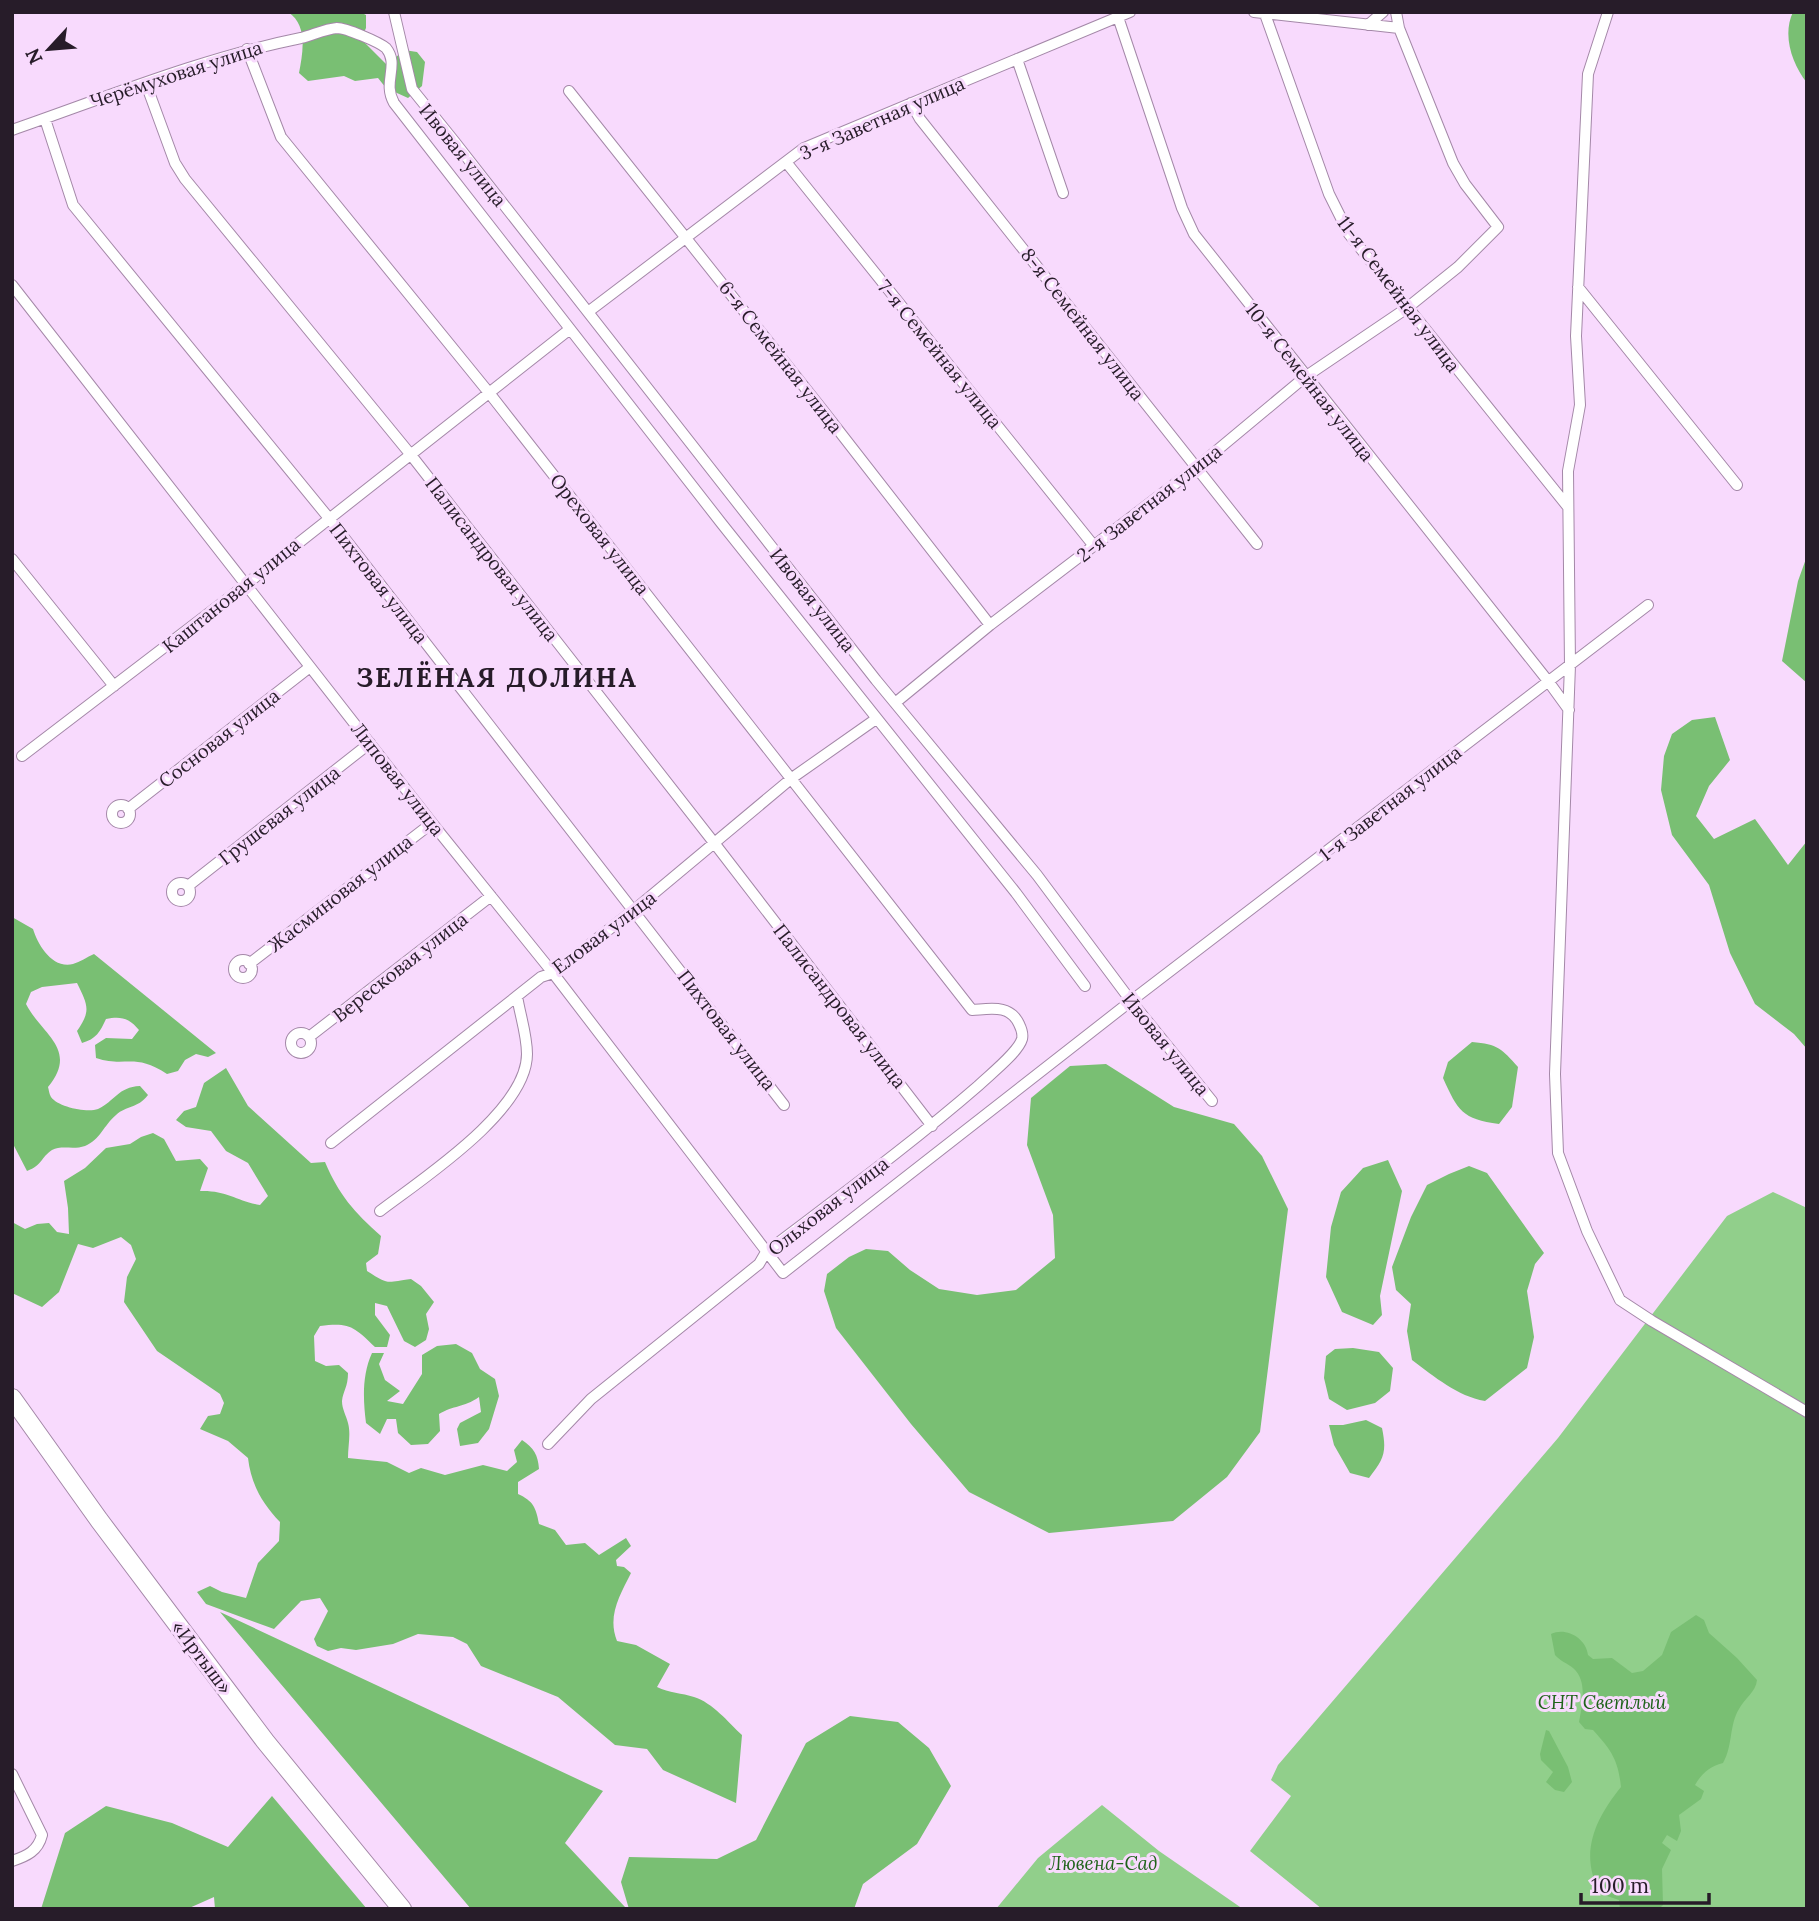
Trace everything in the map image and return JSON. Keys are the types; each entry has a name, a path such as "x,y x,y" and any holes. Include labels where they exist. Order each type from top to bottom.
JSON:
{"highway":[{"name":"«Иртыш»","path":"12,1398 99,1520 265,1741 402,1909"}],"street":[{"name":"Ивовая улица","path":"394,12 407,75 416,97 454,141 895,703 1037,875 1131,1000 1212,1101"},
{"name":"3-я Заветная улица","path":"588,312 685,236 808,146 1130,12"},
{"path":"1367,25 1383,12"},
{"path":"1260,13 1399,28 1396,12"},
{"path":"1608,12 1588,74 1576,336 1580,405 1568,471 1570,665 1555,1074 1558,1153 1587,1231 1620,1300 1807,1412"},
{"name":"11-я Семейная улица","path":"1260,13 1334,207 1349,234 1568,507"},
{"name":"10-я Семейная улица","path":"1118,17 1188,222 1202,245 1569,710"},
{"name":"2-я Заветная улица","path":"895,703 990,625 1197,467 1306,377 1407,308 1458,267 1497,227 1453,163 1399,28"},
{"name":"Ивовая улица","path":"343,29 387,49 392,66 389,94 394,103 876,719 1016,893 1085,986"},
{"name":"Черёмуховая улица","path":"12,130 247,49 327,30 343,29"},
{"name":"Ореховая улица","path":"247,49 281,137 490,394 972,1010"},
{"path":"1017,59 1063,193"},
{"name":"Палисандровая улица","path":"146,84 179,172 411,455 932,1126"},
{"name":"6-я Семейная улица","path":"569,91 990,625"},
{"name":"8-я Семейная улица","path":"911,103 920,119 1258,544"},
{"name":"Пихтовая улица","path":"45,118 73,205 328,517 784,1105"},
{"name":"7-я Семейная улица","path":"786,162 1094,546"},
{"name":"Липовая улица","path":"12,285 432,823 553,973 783,1273"},
{"path":"1578,287 1737,485"},
{"name":"Каштановая улица","path":"22,756 490,394 570,329"},
{"path":"12,559 114,686"},
{"name":"1-я Заветная улица","path":"783,1273 1131,1000 1648,605"},
{"name":"Сосновая улица","path":"128,809 310,667"},
{"name":"Еловая улица","path":"331,1143 541,977 553,973 634,910 792,778 876,719"},
{"name":"Грушевая улица","path":"188,887 370,743"},
{"name":"Жасминовая улица","path":"249,964 432,823"},
{"name":"Вересковая улица","path":"309,1037 491,896"},
{"path":"380,1211 491,1122 514,1091 526,1068 527,1054 517,996"},
{"name":"Ольховая улица","path":"548,1444 591,1399 759,1264 766,1252 932,1126 996,1070 1022,1040 1019,1024 1007,1010 972,1010"},
{"path":"12,1773 42,1835 39,1844 30,1854 12,1861"}],"green space":[{"path":"288,12 360,12 366,15 366,28 361,39 387,65 404,50 417,52 425,62 422,86 408,98 386,88 378,78 355,81 344,76 308,81 299,73 303,48 299,24"},
{"path":"1793,12 1807,12 1807,83 1790,49 1788,30"},
{"path":"1807,556 1807,683 1782,661 1798,581"},
{"path":"1715,717 1730,760 1709,786 1696,816 1714,839 1755,819 1788,865 1807,841 1807,1049 1794,1034 1755,1004 1730,953 1709,885 1672,835 1661,790 1664,756 1672,734 1692,720"},
{"path":"12,917 33,929 42,948 59,963 73,964 94,954 216,1053 208,1057 196,1054 185,1060 178,1071 167,1074 156,1067 138,1062 115,1062 96,1058 95,1045 106,1038 132,1039 139,1030 124,1019 106,1019 97,1034 82,1043 77,1031 85,1018 86,1007 77,983 42,987 31,992 26,1004 59,1052 57,1074 48,1087 50,1096 55,1101 73,1108 93,1110 133,1087 140,1086 148,1095 140,1103 116,1115 90,1143 81,1147 52,1150 27,1171 12,1142"},
{"path":"1472,1042 1499,1048 1518,1067 1512,1107 1499,1124 1477,1119 1463,1112 1443,1078 1448,1062"},
{"path":"1106,1064 1174,1107 1234,1124 1262,1156 1288,1209 1260,1432 1227,1477 1173,1521 1049,1533 969,1492 911,1424 836,1328 824,1291 827,1274 849,1257 866,1249 888,1251 939,1289 977,1295 1016,1290 1055,1258 1053,1215 1027,1145 1031,1098 1070,1066"},
{"path":"226,1068 248,1106 311,1163 325,1162 348,1202 381,1236 378,1254 366,1263 367,1271 388,1282 411,1279 421,1286 434,1302 426,1314 429,1329 426,1340 415,1347 404,1341 387,1306 375,1303 375,1315 390,1335 387,1347 375,1347 356,1331 345,1326 320,1326 314,1336 315,1361 326,1366 339,1365 348,1373 342,1401 349,1427 348,1458 387,1462 409,1473 421,1468 445,1475 483,1465 507,1471 517,1462 514,1450 522,1440 530,1446 535,1452 539,1469 518,1482 518,1494 533,1505 539,1524 555,1530 566,1545 585,1543 599,1555 626,1538 631,1546 616,1560 617,1566 624,1567 631,1573 614,1614 617,1641 636,1645 670,1664 657,1687 701,1700 720,1713 742,1735 736,1803 663,1770 647,1749 615,1745 558,1697 481,1666 467,1644 453,1637 418,1634 393,1644 328,1651 317,1646 314,1639 328,1611 320,1598 301,1601 274,1629 206,1604 197,1592 210,1586 246,1598 258,1563 279,1541 280,1522 258,1493 248,1458 228,1441 200,1429 208,1416 220,1414 224,1403 220,1394 157,1351 124,1302 127,1277 136,1259 131,1245 121,1237 93,1248 78,1244 59,1292 42,1307 12,1293 12,1222 25,1229 49,1223 57,1232 69,1234 64,1181 85,1168 106,1148 130,1144 153,1133 164,1139 176,1161 200,1159 208,1168 200,1191 217,1192 260,1205 268,1196 248,1163 226,1151 211,1131 186,1127 176,1120 184,1111 196,1107 204,1083"},
{"path":"1388,1160 1402,1191 1380,1296 1382,1315 1373,1325 1342,1312 1326,1277 1331,1227 1341,1192 1363,1168"},
{"path":"1469,1166 1487,1173 1544,1253 1535,1264 1527,1291 1534,1337 1527,1368 1485,1401 1456,1390 1412,1360 1407,1331 1411,1304 1396,1290 1392,1267 1411,1217 1427,1185"},
{"name":"СНТ Светлый","path":"1773,1192 1807,1208 1807,1909 1322,1909 1250,1851 1291,1796 1271,1780 1278,1765 1558,1438 1727,1216"},
{"path":"456,1344 472,1353 480,1369 495,1379 499,1396 489,1429 478,1443 460,1446 457,1429 460,1423 481,1412 479,1397 439,1414 440,1431 428,1444 411,1445 398,1433 396,1419 387,1419 380,1434 366,1423 364,1387 372,1353 384,1353 379,1364 385,1380 400,1391 387,1401 403,1404 422,1374 422,1355 437,1346"},
{"path":"1353,1348 1379,1352 1393,1368 1390,1391 1375,1403 1347,1410 1329,1399 1324,1378 1326,1356 1335,1349"},
{"path":"1366,1420 1382,1428 1384,1443 1381,1460 1369,1478 1350,1473 1334,1445 1329,1425"},
{"path":"220,1612 603,1791 565,1843 624,1909 471,1909"},
{"path":"1696,1615 1704,1620 1709,1633 1757,1680 1756,1684 1736,1715 1723,1763 1700,1777 1695,1785 1704,1791 1701,1799 1679,1815 1681,1831 1677,1841 1667,1835 1662,1843 1671,1850 1662,1869 1663,1905 1659,1909 1620,1909 1619,1900 1601,1894 1594,1880 1590,1851 1597,1825 1621,1787 1618,1769 1605,1743 1593,1730 1585,1729 1579,1722 1583,1694 1581,1680 1573,1668 1555,1655 1551,1634 1569,1633 1579,1639 1593,1659 1612,1658 1632,1673 1643,1671 1662,1655 1671,1632"},
{"path":"850,1716 898,1722 929,1748 951,1786 917,1844 863,1884 854,1909 629,1909 621,1882 629,1857 717,1859 756,1840 806,1743"},
{"path":"1546,1730 1568,1767 1572,1782 1564,1792 1555,1790 1546,1782 1553,1772 1541,1760 1540,1754"},
{"path":"272,1796 367,1909 215,1909 214,1897 187,1909 41,1909 65,1833 106,1806 172,1823 228,1847"},
{"name":"Лювена-Сад","path":"1102,1805 1159,1851 1243,1909 996,1909 1038,1858"}],"district":[{"name":"ЗЕЛЁНАЯ ДОЛИНА","path":"497,678"}]}
